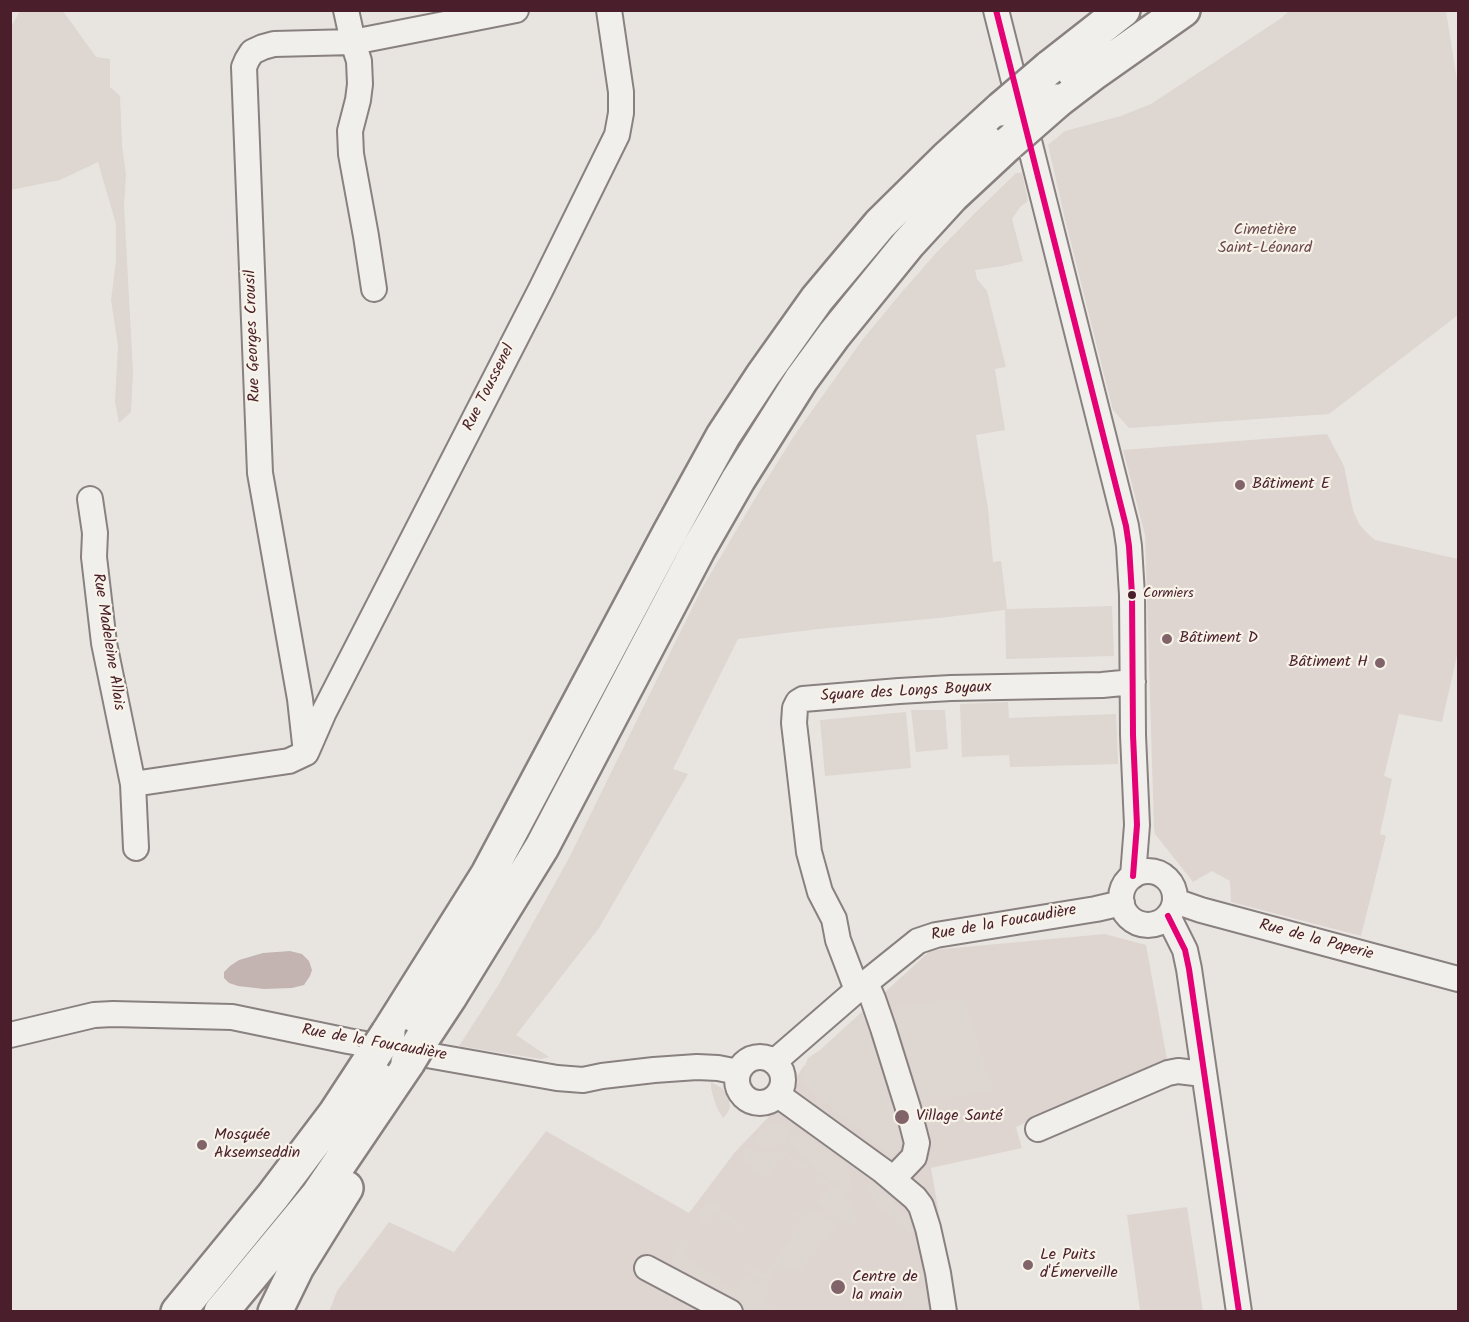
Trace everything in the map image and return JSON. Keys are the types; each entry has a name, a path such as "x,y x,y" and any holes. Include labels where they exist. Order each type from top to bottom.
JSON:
{"highway":[{"path":"178,1311 273,1196 335,1114 381,1045 488,873 723,436 817,299 880,224 947,158 1049,68 1123,10"},
{"path":"221,1311 318,1195 425,1053 514,929 598,741 699,548 801,380 834,335 908,244 952,196 1057,102 1095,72 1183,10"},
{"path":"275,1311 297,1267 425,1053"},
{"path":"159,1311 273,1196"}],"street":[{"path":"346,10 359,61 360,84 350,131 351,154 374,289"},
{"name":"Rue Georges Crousil","path":"306,753 300,699 260,473 244,68 252,52 263,46 353,42 516,10"},
{"name":"Rue Toussenel","path":"306,753 324,712 617,135 621,113 621,92 609,10"},
{"path":"996,10 1126,526 1132,595 1137,825 1143,873"},
{"name":"Rue Madeleine Allais","path":"90,499 104,643 133,784 136,848"},
{"name":"Square des Longs Boyaux","path":"861,986 838,940 834,919 820,892 809,852 795,731 795,708 798,702 803,699 899,691 1133,682"},
{"path":"133,784 289,761 306,753"},
{"path":"1143,873 1163,876 1171,884 1175,895 1164,914 1141,923 1132,919 1125,912 1121,898 1129,879 1143,873"},
{"name":"Rue de la Foucaudière","path":"774,1062 861,986 918,941 936,935 1122,903"},
{"name":"Rue de la Paperie","path":"1164,914 1201,910 1458,979"},
{"path":"1164,914 1185,950 1239,1311"},
{"path":"861,986 873,999 884,1028 917,1143 914,1157 893,1179"},
{"name":"Rue de la Foucaudière","path":"10,1035 94,1015 232,1017 360,1043 557,1078 583,1080 654,1070 697,1067 738,1072"},
{"path":"756,1057 763,1057 774,1062 782,1072 783,1080 778,1095 764,1103 755,1103 742,1096 738,1089 737,1078 742,1065 756,1057"},
{"path":"1038,1129 1168,1073 1178,1071 1203,1074"},
{"path":"778,1095 893,1179 915,1198 924,1214 944,1311"},
{"path":"647,1268 730,1311"}],"shaded area":[{"path":"1327,434 1344,466 1353,510 1359,524 1367,533 1375,540 1458,559 1458,651 1442,722 1399,714 1384,776 1392,779 1380,834 1386,836 1361,936 1231,902 1230,881 1212,871 1193,882 1155,834 1145,535 1123,450"},
{"name":"Village Santé","path":"1105,934 1146,945 1167,1059 1016,1127 1022,1148 931,1168 956,1311 329,1312 337,1291 389,1222 454,1252 546,1131 689,1213 735,1152 777,1108 803,1067 931,950"},
{"path":"290,951 302,954 309,961 312,970 304,985 264,989 238,986 229,983 224,978 224,972 239,960 263,953"},
{"path":"1187,1207 1203,1311 1140,1311 1127,1215"}],"green space":[{"path":"20,11 63,11 96,57 110,59 110,87 120,96 126,175 124,205 133,372 131,412 119,423 115,401 118,346 111,300 116,261 116,224 98,162 60,180 11,190 11,27"},
{"name":"Cimetière Saint-Léonard","path":"1289,11 1446,11 1458,87 1458,315 1329,414 1129,428 1113,410 1048,145 1065,131 1121,116 1151,104"},
{"path":"1016,173 1022,173 1028,201 1020,207 1012,219 1023,261 975,270 977,279 987,291 1006,367 995,369 1005,430 976,435 988,509 993,562 1001,561 1007,609 1112,606 1114,656 1006,659 1005,610 738,639 673,769 688,774 599,928 516,1035 549,1057 541,1059 459,1046 499,984 568,860 702,588 794,436 863,339 901,293 937,252"},
{"path":"1008,702 1009,718 1116,714 1118,764 1010,767 1009,755 962,757 960,704"},
{"path":"911,710 945,710 948,749 916,752"},
{"path":"906,712 911,768 825,776 820,720"},
{"path":"964,998 993,1091 943,1099 942,1097 921,1103 892,1007"},
{"path":"865,1009 902,1140 898,1152 894,1154 883,1150 803,1083 802,1073 808,1058"},
{"path":"711,1082 722,1088 729,1101 730,1107 723,1118 713,1096"},
{"path":"773,1122 791,1127 783,1144 764,1148 753,1142 765,1127"},
{"path":"800,1131 850,1167 851,1193 817,1170 790,1145 790,1139"},
{"path":"746,1149 762,1153 785,1151 807,1169 805,1170 785,1155 766,1179 740,1158"},
{"path":"810,1171 844,1193 857,1216 853,1223 849,1225 817,1202 828,1187 810,1174"},
{"path":"869,1181 892,1198 905,1217 911,1234 876,1204"},
{"path":"711,1201 742,1225 738,1230 714,1211 703,1224 696,1219 705,1205"},
{"path":"813,1207 835,1223 834,1229 800,1272 779,1262 769,1282 747,1269 750,1265 764,1275 802,1222 789,1212 792,1208 805,1218"},
{"path":"686,1235 693,1239 683,1254 733,1289 744,1275 771,1289 765,1302 783,1311 749,1311 667,1270"},
{"path":"904,1278 924,1290 930,1311 905,1311 901,1296 897,1298 895,1287 897,1281"}],"transit line":[{"path":"996,10 1126,526 1132,595 1133,735 1137,825 1133,876"},
{"path":"1168,916 1185,950 1189,969 1239,1312"}],"place":[{"name":"Bâtiment E","path":"1240,485"},
{"name":"Cormiers","path":"1132,595"},
{"name":"Bâtiment D","path":"1167,639"},
{"name":"Bâtiment H","path":"1380,663"},
{"name":"Village Santé","path":"902,1117"},
{"name":"Mosquée Aksemseddin","path":"202,1145"},
{"name":"Le Puits d'Émerveille","path":"1028,1265"},
{"name":"Centre de la main","path":"838,1287"}]}
